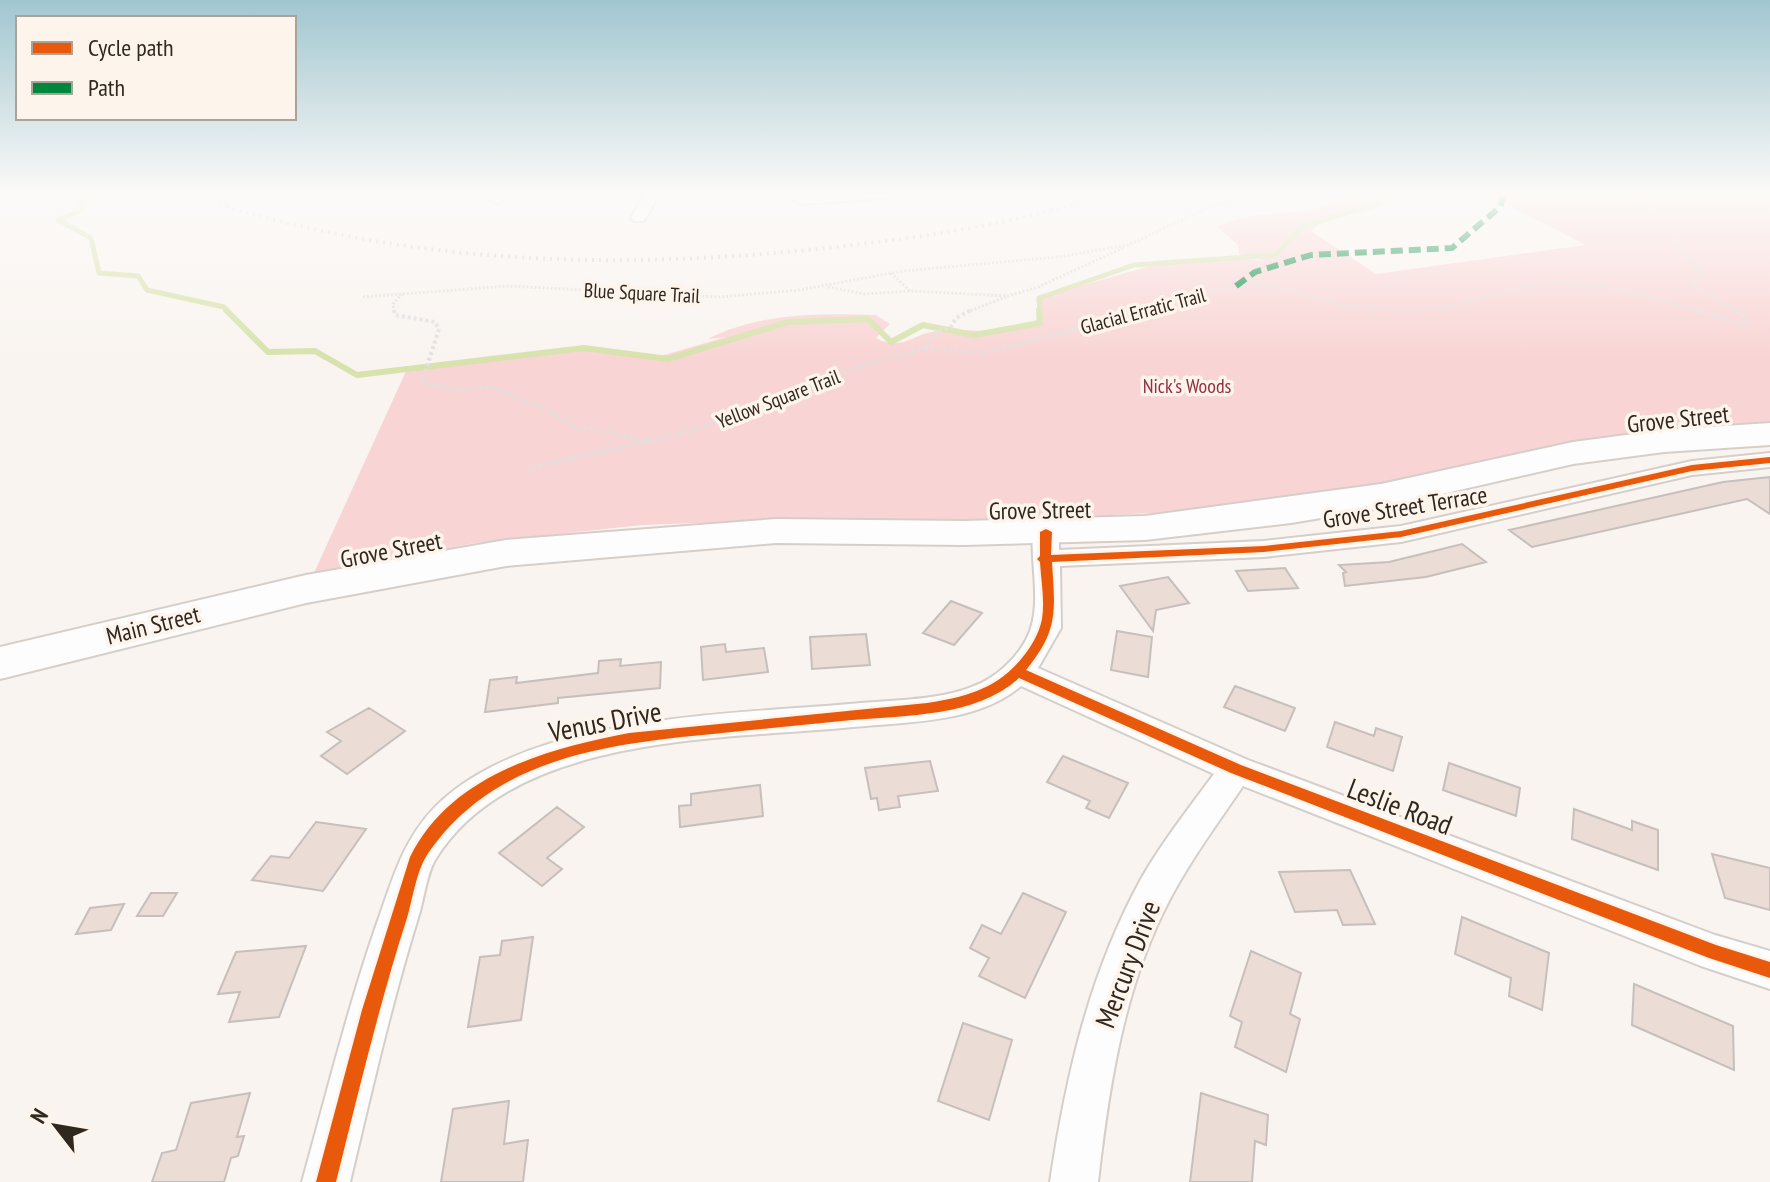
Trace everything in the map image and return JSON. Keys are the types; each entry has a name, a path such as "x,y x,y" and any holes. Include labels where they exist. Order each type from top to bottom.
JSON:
{"main road":[{"name":"Grove Street","path":"306,589 506,553 776,531 1044,546 1145,528 1276,514 1381,496 1573,453 1664,441 1770,434"},
{"name":"Main Street","path":"0,663 306,589"}],"street":[{"name":"Grove Street Terrace","path":"1044,546 1264,549 1401,534 1692,468 1770,460"},
{"name":"Venus Drive","path":"326,1182 385,955 420,852 457,809 485,787 528,763 558,751 625,737 937,706 988,694 1018,672 1046,628 1048,592 1044,546"},
{"name":"Leslie Road","path":"1018,672 1236,769 1715,953 1770,970"},
{"name":"Mercury Drive","path":"1074,1182 1090,1069 1119,970 1155,890 1236,769"}],"path":[{"path":"891,273 911,291"},
{"path":"402,294 393,304 395,315 435,322 439,329 429,366 424,371 426,378 422,382 456,390 492,387 552,412 578,429 598,429 652,442"}],"green space":[{"name":"Nick's Woods","path":"1238,249 1338,249 1376,274 1556,249 1770,249 1770,426 1614,436 1552,446 1382,484 1174,512 940,523 755,521 642,525 475,543 314,573 407,369 561,351 611,350 661,356 726,337 708,339 727,330 790,316 876,315 890,324 876,338 893,343 936,331 1009,330 1035,322 1039,316 1037,303 1045,296 1157,264 1226,257 1266,261 1239,254"}],"building":[{"path":"1770,477 1770,514 1747,499 1532,547 1509,530 1723,482"},
{"path":"1462,544 1486,562 1426,577 1345,586 1343,573 1346,572 1339,565 1389,562"},
{"path":"1285,568 1298,588 1248,591 1236,571"},
{"path":"1168,577 1189,603 1156,610 1153,631 1120,586"},
{"path":"951,601 982,613 954,645 923,633"},
{"path":"1117,631 1152,637 1148,677 1111,670"},
{"path":"866,634 870,665 812,669 810,637"},
{"path":"725,644 726,652 764,648 768,672 703,680 701,647"},
{"path":"621,659 620,666 661,662 660,688 558,698 558,703 485,712 490,680 517,677 516,683 598,673 599,661"},
{"path":"1235,686 1295,708 1285,731 1224,707"},
{"path":"369,708 405,731 347,774 321,756 341,741 327,732"},
{"path":"1335,722 1374,736 1376,728 1402,737 1393,771 1327,747"},
{"path":"1063,756 1128,783 1109,818 1086,808 1090,801 1047,782"},
{"path":"930,761 938,791 898,796 900,807 879,810 877,798 871,799 865,768"},
{"path":"1449,763 1520,788 1516,816 1443,790"},
{"path":"760,785 763,816 680,827 679,806 691,805 691,794"},
{"path":"557,807 584,827 547,858 562,869 542,886 499,853"},
{"path":"1574,809 1632,830 1632,821 1658,830 1658,870 1572,839"},
{"path":"316,822 366,829 323,891 252,880 271,856 289,858"},
{"path":"1712,854 1770,868 1770,910 1725,898"},
{"path":"1350,870 1375,924 1343,925 1337,910 1295,912 1279,872"},
{"path":"151,893 177,893 163,916 137,916"},
{"path":"1023,893 1066,912 1025,998 979,976 989,958 970,948 982,925 1001,934"},
{"path":"124,904 111,930 76,934 90,908"},
{"path":"1462,917 1549,953 1542,1010 1509,996 1511,978 1455,954"},
{"path":"533,937 521,1020 468,1027 480,957 500,955 502,941"},
{"path":"306,946 279,1017 229,1022 240,992 218,994 236,952"},
{"path":"1251,951 1301,973 1290,1014 1300,1019 1286,1072 1235,1047 1242,1022 1230,1016"},
{"path":"1634,984 1733,1026 1734,1070 1632,1025"},
{"path":"963,1023 1012,1040 989,1120 938,1101"},
{"path":"250,1093 237,1137 244,1136 238,1156 231,1158 224,1182 152,1182 162,1153 176,1150 191,1103"},
{"path":"1201,1093 1268,1115 1266,1145 1255,1141 1252,1182 1190,1182"},
{"path":"509,1101 504,1144 528,1140 523,1182 441,1182 453,1109"}],"waterway":[{"path":"94,249 99,273 138,276 147,290 224,307 228,312"},
{"path":"1040,312 1039,298 1134,265 1275,255 1281,249"},
{"path":"228,312 268,352 315,351 357,375 584,348 668,359 788,322 868,319 891,342 923,325 974,335 1040,323 1039,310"}],"railway":[{"path":"428,249 587,260 751,255 808,249"}],"marked path":[{"path":"1236,286 1255,272 1311,255 1429,249"}],"cycle path":[{"path":"1043,559 1264,549 1401,534 1692,468 1770,460"},
{"path":"326,1182 371,1010 412,871 421,851 447,818 478,792 513,772 589,746 670,733 927,708 995,690 1022,667 1037,648 1046,628 1049,607 1046,532"},
{"path":"1018,672 1236,769 1715,953 1770,970"}]}
